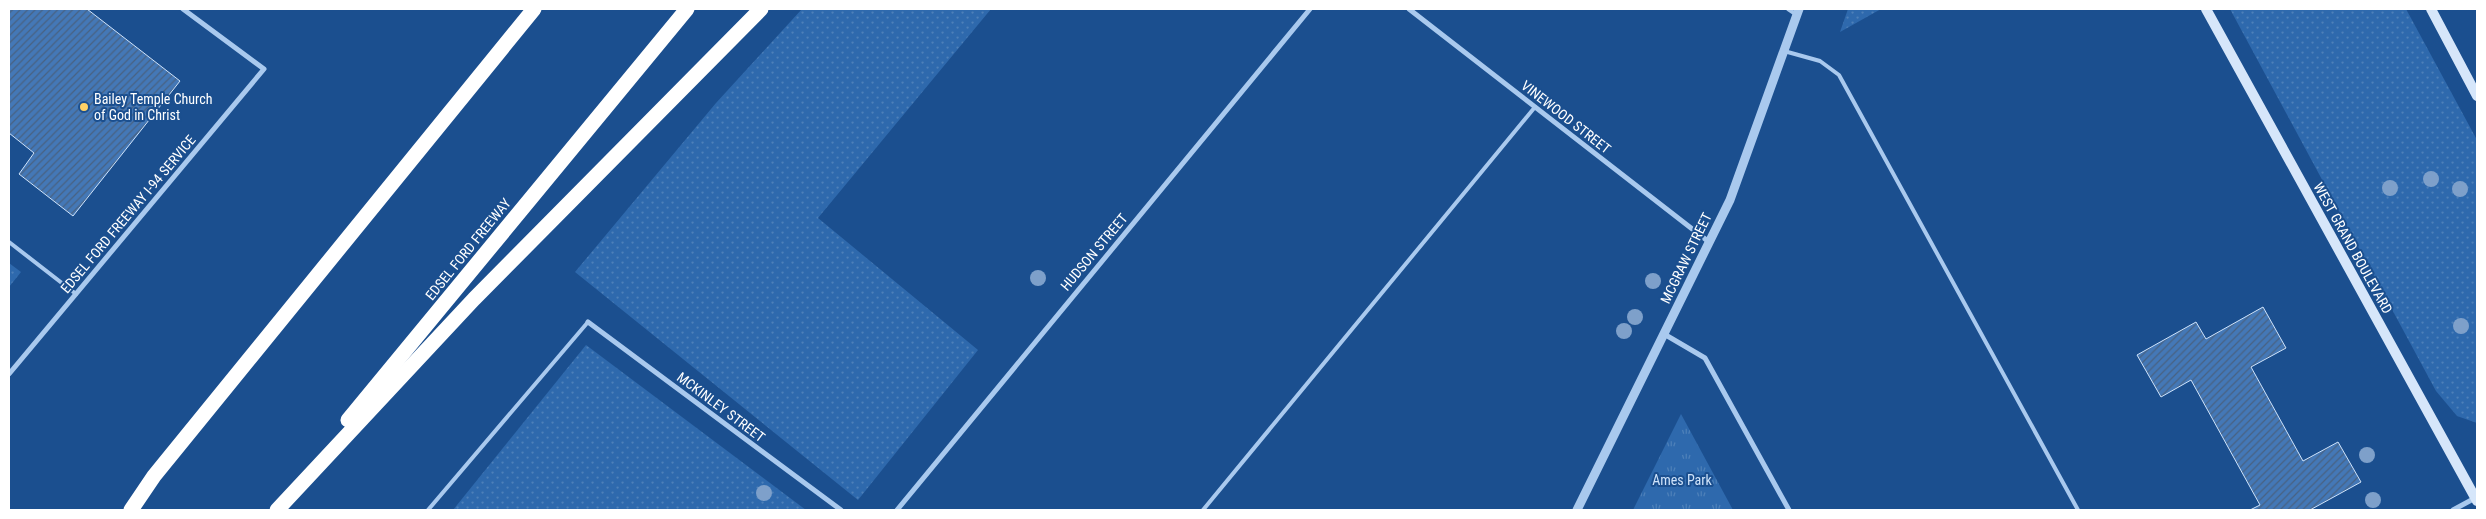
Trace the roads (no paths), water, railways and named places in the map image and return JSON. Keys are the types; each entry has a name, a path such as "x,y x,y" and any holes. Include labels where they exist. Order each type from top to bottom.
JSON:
{"highway":[{"path":"506,45 524,9"},
{"path":"131,510 154,476 534,9"},
{"name":"EDSEL FORD FREEWAY","path":"276,510 687,9"},
{"path":"276,510 474,299 761,9"}],"main road":[{"name":"WEST GRAND BOULEVARD","path":"2206,9 2477,499"},
{"path":"2431,9 2477,96"}],"street":[{"name":"EDSEL FORD FREEWAY I-94 SERVICE","path":"9,374 264,69 183,9"},
{"name":"HUDSON STREET","path":"897,510 1310,9"},
{"name":"VINEWOOD STREET","path":"1409,9 1709,242"},
{"name":"MCGRAW STREET","path":"1577,510 1730,200 1798,12"},
{"name":"MCKINLEY STREET","path":"588,322 841,510"},
{"path":"1664,334 1705,358 1789,510"},
{"path":"2453,510 2477,499"}],"lane":[{"path":"1788,9 1798,12"},
{"path":"1784,51 1820,61 1839,75 2078,510"},
{"path":"1203,510 1534,107"},
{"path":"9,242 76,294"},
{"path":"428,510 588,322"}],"place":[{"name":"Bailey Temple Church of God in Christ","path":"84,107"}],"park label":[{"name":"Ames Park","path":"1682,480"}]}
